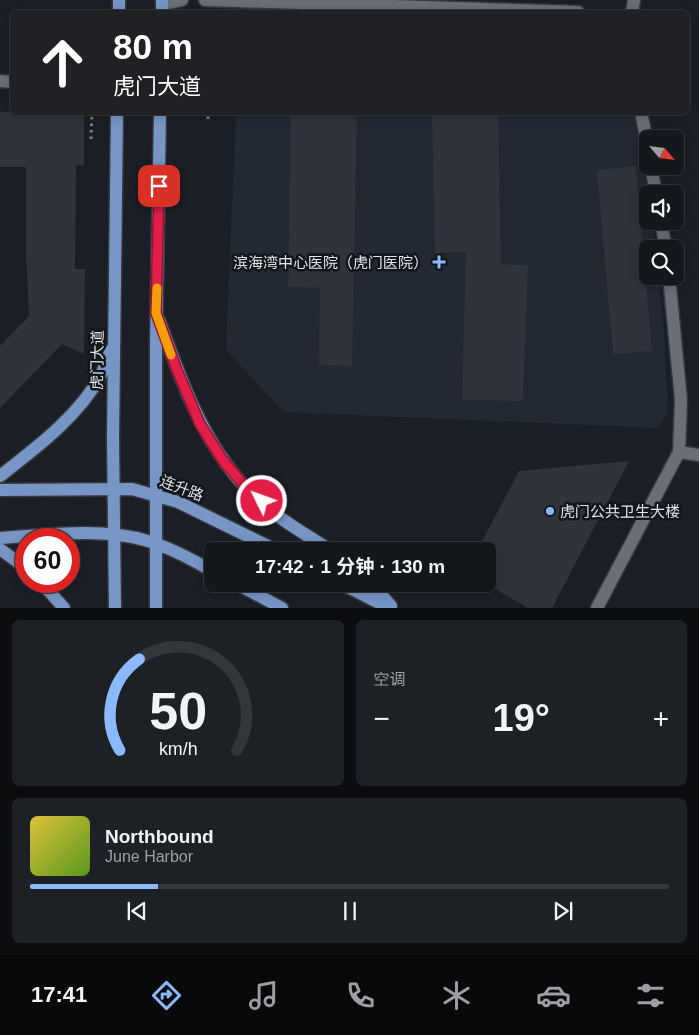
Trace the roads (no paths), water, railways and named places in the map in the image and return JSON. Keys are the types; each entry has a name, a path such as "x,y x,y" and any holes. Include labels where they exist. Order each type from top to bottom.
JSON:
{"main road":[{"name":"虎门大道","path":"116,608 114,340 117,115"},
{"path":"156,608 156,313 160,115"},
{"path":"156,313 200,424 222,459 247,489 291,525 318,542"},
{"path":"0,476 26,456 73,413 101,376 114,340"},
{"name":"连升路","path":"0,490 132,489 156,494 178,502 260,542"},
{"path":"0,538 68,534 114,536 156,544 204,567"},
{"path":"0,549 15,560"},
{"path":"252,592 282,608"},
{"path":"358,592 391,608"},
{"path":"378,592 391,608"},
{"path":"51,593 64,608"}],"street":[{"path":"162,5 182,0"},
{"path":"205,0 516,10"},
{"path":"642,115 645,130"},
{"path":"597,608 679,452 681,400 670,285"},
{"path":"679,452 699,455"}],"place":[{"name":"滨海湾中心医院（虎门医院）","path":"439,262"},
{"name":"虎门公共卫生大楼","path":"550,511"}]}
